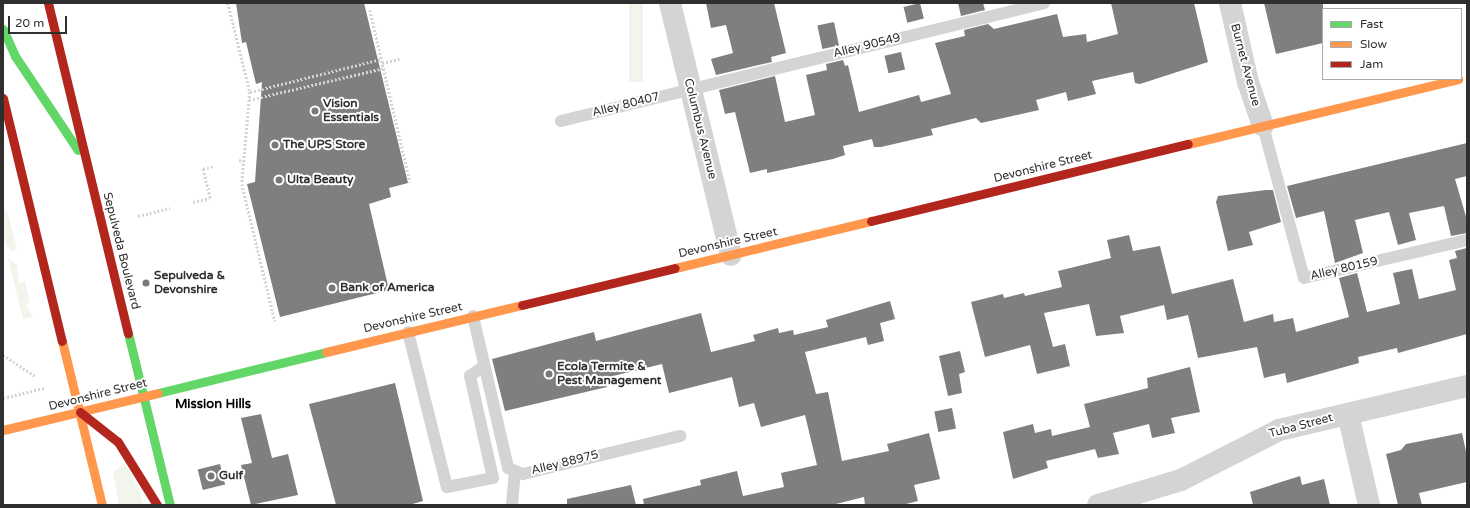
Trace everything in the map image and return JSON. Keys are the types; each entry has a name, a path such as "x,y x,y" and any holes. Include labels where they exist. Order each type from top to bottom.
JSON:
{"main road":[{"name":"Sepulveda Boulevard","path":"48,3 170,505"},
{"path":"3,29 15,56 87,163"},
{"name":"Devonshire Street","path":"3,430 1456,80"},
{"path":"3,98 102,505"},
{"path":"80,412 118,442 157,505"}],"street":[{"name":"Columbus Avenue","path":"670,3 731,255"},
{"name":"Burnet Avenue","path":"1230,3 1248,82 1263,126"},
{"name":"Tuba Street","path":"1098,505 1181,480 1279,430 1467,386"},
{"path":"1348,414 1369,505"}],"lane":[{"name":"Alley 90549","path":"691,89 1044,3"},
{"name":"Alley 80407","path":"561,121 691,89"},
{"name":"Alley 80159","path":"1263,126 1304,278 1467,240"},
{"name":"Alley 88975","path":"473,316 508,468 523,474 680,436"},
{"path":"408,332 447,488 493,478 470,376 484,366"},
{"path":"512,505 515,471"}],"path":[{"path":"228,3 250,92 242,184 275,320"},
{"path":"370,10 410,182"},
{"path":"250,92 382,59"},
{"path":"382,63 400,59"},
{"path":"249,100 384,68"},
{"path":"239,160 244,161"},
{"path":"193,202 210,198 203,169 213,166"},
{"path":"138,216 170,208"},
{"path":"3,355 35,376"},
{"path":"3,398 44,388"}],"shaded area":[{"path":"629,3 643,3 643,82 629,82"},
{"path":"3,209 7,211 17,249 11,251 4,241"},
{"path":"8,258 17,265 19,283 25,281 30,303 25,304 33,317 23,319"},
{"path":"125,463 139,489 143,505 119,505 113,472"}],"building":[{"path":"236,3 364,3 408,183 389,188 391,197 369,204 389,290 280,317 247,184 255,182 262,82 256,84 246,42 242,43"},
{"path":"706,3 774,3 786,53 771,57 772,62 716,75 711,59 733,53 726,25 711,28"},
{"path":"920,3 924,19 907,23 904,7"},
{"path":"958,3 983,3 985,10 961,16"},
{"path":"1111,3 1194,3 1208,62 1140,84 1135,83 1133,72 1092,81 1096,94 1068,101 1066,92 1036,100 1039,110 981,123 976,118 931,129 933,135 881,147 874,147 872,139 843,146 845,155 833,159 767,173 767,169 750,173 735,112 725,114 719,90 775,76 785,122 815,115 806,75 827,70 826,64 843,60 845,66 848,65 859,112 919,95 921,102 951,94 935,43 965,36 964,30 988,24 994,29 1057,14 1063,37 1086,34 1087,42 1118,34"},
{"path":"1264,3 1323,3 1322,43 1276,54"},
{"path":"834,22 839,45 822,49 817,26"},
{"path":"901,52 905,70 888,73 884,56"},
{"path":"1467,143 1467,176 1455,179 1467,220 1467,233 1451,236 1444,206 1409,213 1416,240 1398,245 1389,212 1355,220 1363,253 1335,263 1324,211 1296,218 1287,186"},
{"path":"1273,190 1281,222 1249,232 1253,245 1228,251 1216,202 1218,196"},
{"path":"1129,235 1133,251 1160,246 1172,294 1233,279 1244,322 1273,314 1274,322 1293,318 1296,332 1349,317 1339,278 1357,273 1367,312 1400,304 1393,273 1412,269 1419,299 1456,290 1449,260 1457,258 1455,251 1467,248 1467,334 1398,353 1397,348 1358,357 1359,363 1287,383 1285,373 1264,378 1257,347 1198,358 1188,315 1167,320 1164,305 1120,316 1124,333 1096,336 1089,304 1044,313 1053,347 1065,344 1070,366 1037,374 1030,345 985,357 971,302 1003,294 1004,298 1024,293 1025,296 1062,287 1058,271 1111,258 1107,240"},
{"path":"890,301 895,319 880,323 884,341 868,345 866,337 805,352 816,394 828,392 842,461 889,451 887,444 929,433 940,479 914,485 918,501 902,505 865,505 864,497 832,505 644,505 643,499 701,485 700,480 737,471 743,496 784,487 781,473 817,465 805,415 761,427 754,403 739,407 732,377 669,393 662,364 605,378 607,387 505,411 492,359 594,332 596,341 701,313 711,352 755,341 753,335 778,328 779,333 793,330 794,335 828,327 826,320"},
{"path":"960,351 965,372 959,374 962,393 948,396 939,356"},
{"path":"1190,367 1200,412 1171,418 1175,433 1152,438 1149,424 1113,433 1119,454 1098,458 1095,449 1046,461 1048,468 1013,479 1003,432 1033,424 1035,433 1051,429 1052,436 1090,427 1084,404 1148,388 1147,378"},
{"path":"395,383 423,501 409,505 336,505 309,404"},
{"path":"952,408 956,429 938,432 934,411"},
{"path":"261,414 272,458 288,454 298,495 251,505 241,465 252,463 241,418"},
{"path":"1462,433 1467,456 1467,482 1419,493 1422,505 1398,505 1386,454 1401,450 1406,444"},
{"path":"220,464 225,484 203,490 198,470"},
{"path":"1300,476 1302,485 1324,479 1330,505 1253,505 1250,492"},
{"path":"631,485 636,505 567,505 567,499"}],"traffic: fast":[{"path":"3,29 15,56 78,150"},
{"path":"128,333 170,505"},
{"path":"158,393 326,352"}],"traffic: slow":[{"path":"1188,144 1454,80"},
{"path":"675,268 871,221"},
{"path":"326,352 522,305"},
{"path":"62,341 102,505"},
{"path":"3,430 158,393"}],"traffic: jam":[{"path":"48,3 128,333"},
{"path":"3,98 62,341"},
{"path":"871,221 1188,144"},
{"path":"522,305 675,268"},
{"path":"80,412 118,442 157,505"}],"place":[{"name":"Vision Essentials","path":"315,111"},
{"name":"The UPS Store","path":"275,145"},
{"name":"Ulta Beauty","path":"279,180"},
{"name":"Sepulveda & Devonshire","path":"146,283"},
{"name":"Bank of America","path":"332,288"},
{"name":"Ecola Termite & Pest Management","path":"549,374"},
{"name":"Gulf","path":"211,476"}],"district":[{"name":"Mission Hills","path":"213,404"}]}
